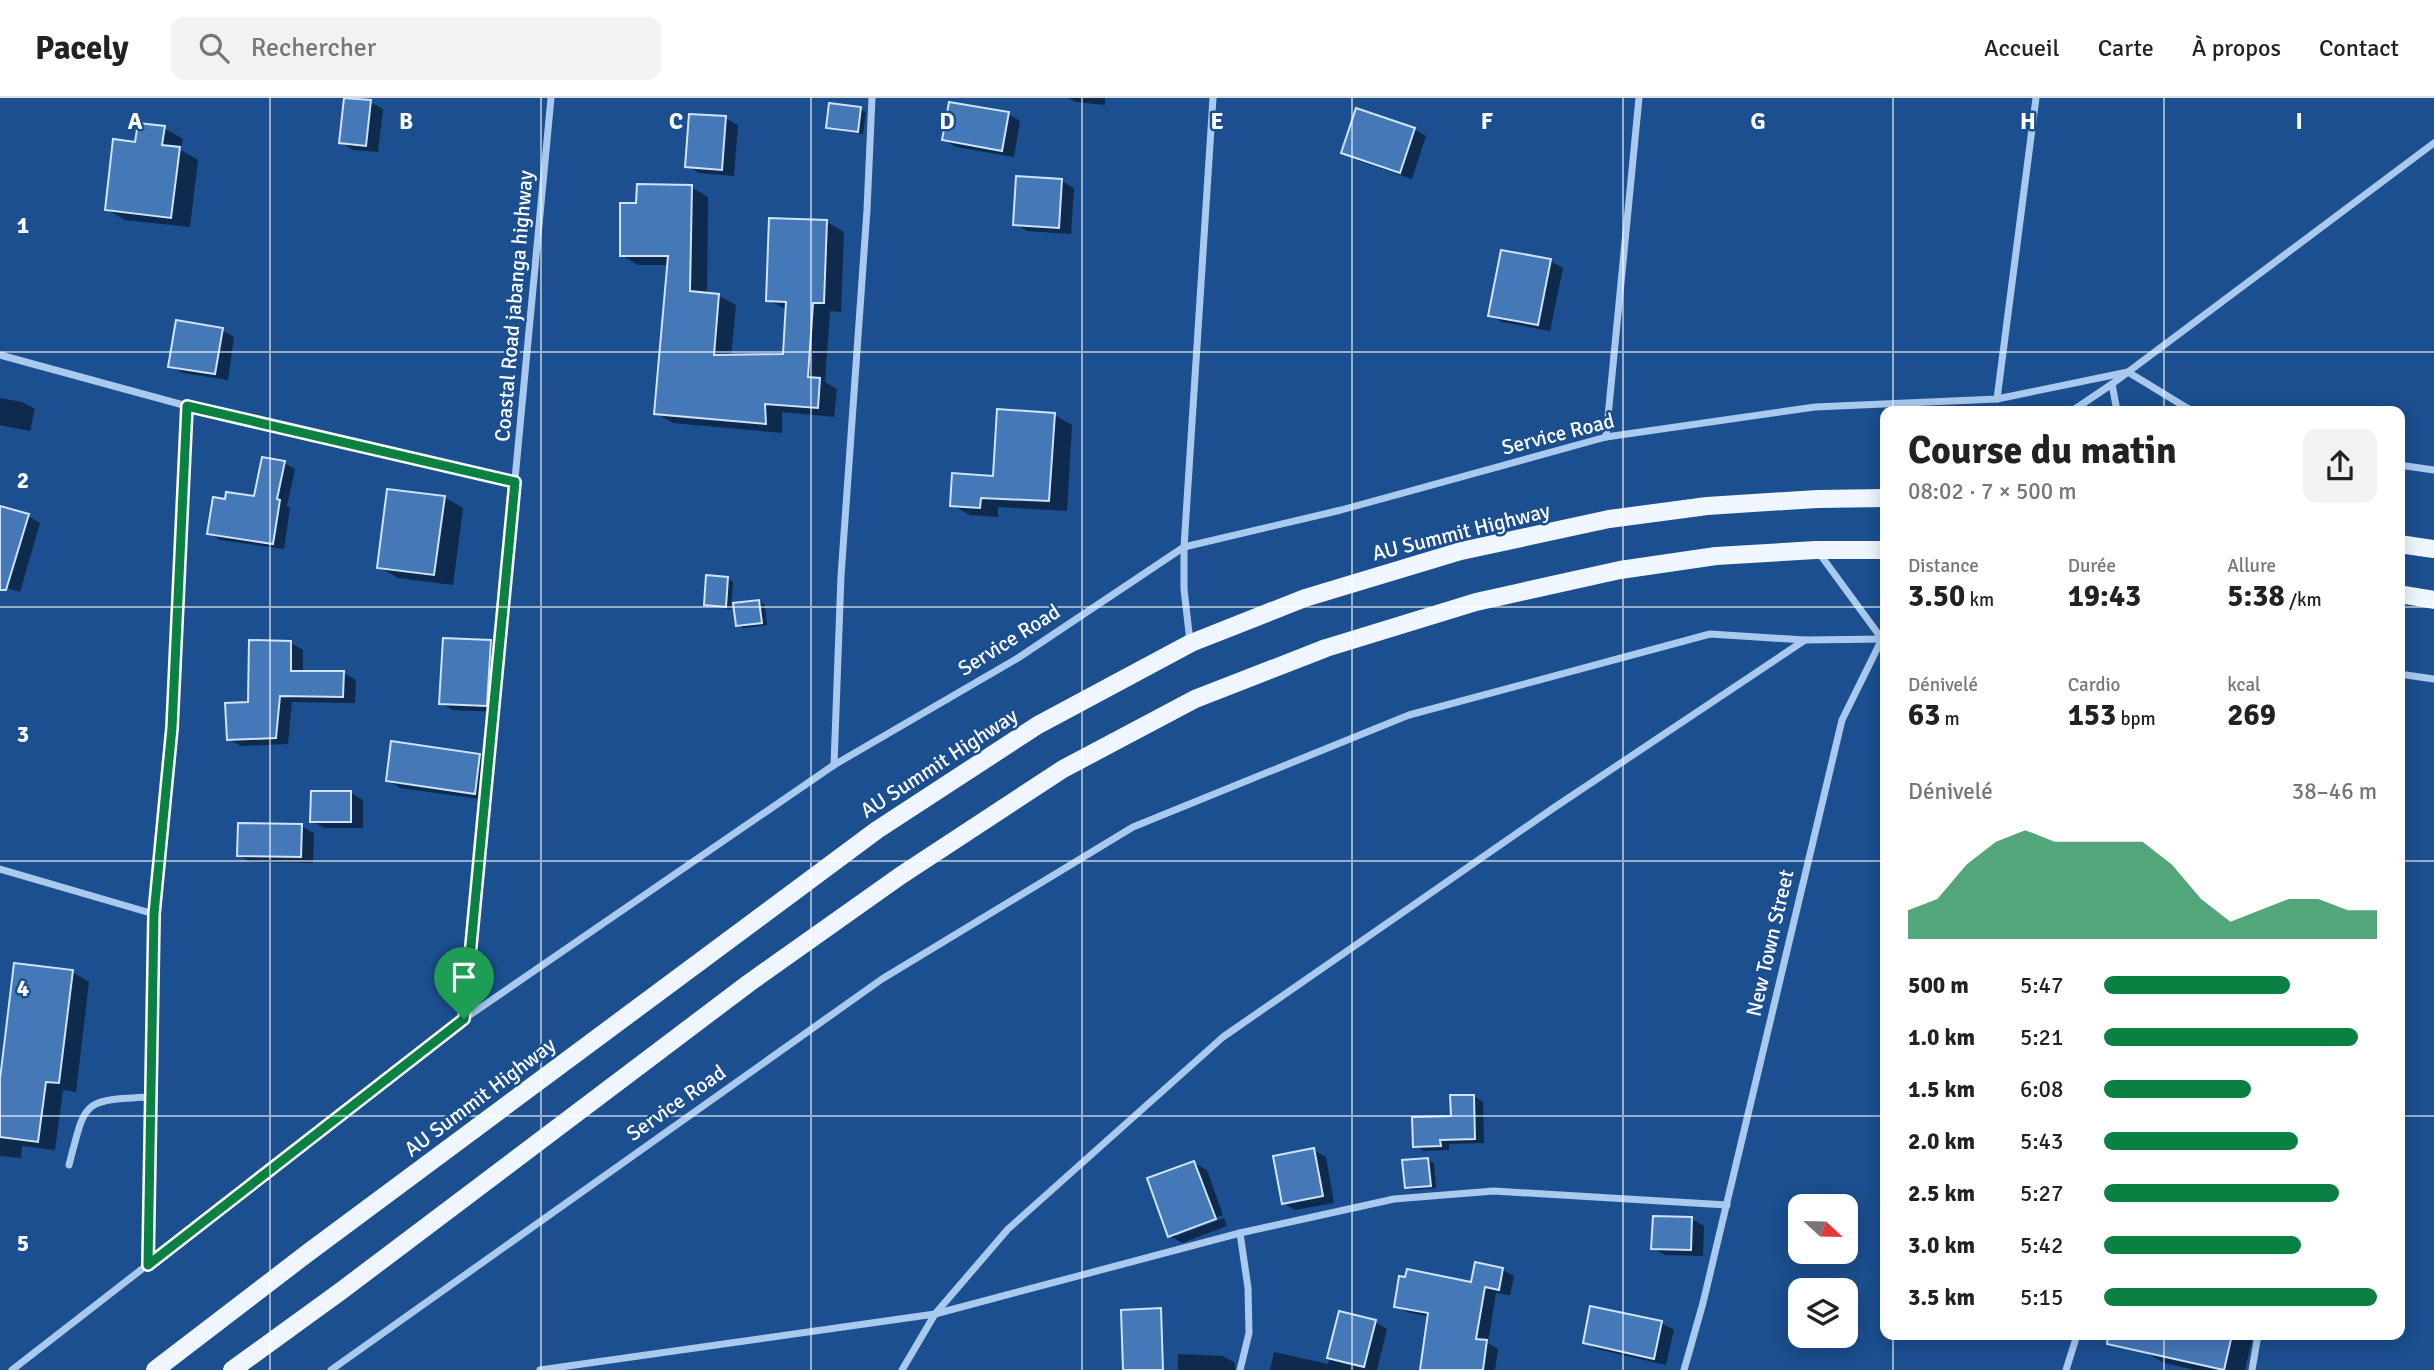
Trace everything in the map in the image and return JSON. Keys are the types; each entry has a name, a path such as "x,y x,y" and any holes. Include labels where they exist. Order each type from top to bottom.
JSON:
{"main road":[{"name":"AU Summit Highway","path":"155,1370 717,947 877,830 1038,725 1191,643 1305,598 1461,551 1609,519 1707,506 1880,498"},
{"path":"2405,545 2434,549"},
{"path":"232,1370 749,983 900,876 1063,769 1195,699 1326,648 1476,602 1620,570 1716,556 1816,550 1880,551"},
{"path":"2405,595 2434,600"}],"street":[{"name":"Coastal Road jabanga highway","path":"464,1019 551,98"},
{"path":"834,765 841,576 867,210 872,98"},
{"path":"1191,643 1184,589 1184,547 1213,98"},
{"path":"1606,438 1639,98"},
{"path":"1997,399 2035,98"},
{"path":"2079,406 2112,384 2434,144"},
{"path":"0,355 187,406 515,482"},
{"path":"2128,372 2184,406"},
{"name":"Service Road","path":"12,1370 464,1019 834,765 1018,657 1184,547 1340,510 1606,438 1815,407 1997,399 2128,372"},
{"path":"2112,384 2116,406"},
{"path":"148,1265 154,914 172,728 187,406"},
{"path":"2405,466 2434,470"},
{"path":"1816,550 1880,635"},
{"name":"Service Road","path":"331,1370 882,979 1133,827 1409,715 1710,634 1805,640 1880,639"},
{"path":"902,1370 935,1314 1007,1229 1223,1037 1555,807 1805,640"},
{"name":"New Town Street","path":"1684,1370 1727,1205 1842,720 1880,645"},
{"path":"2405,675 2434,679"},
{"path":"0,869 154,914"},
{"path":"69,1165 82,1114 92,1104 110,1099 151,1097"},
{"path":"540,1370 935,1314 1240,1233 1394,1199 1494,1191 1727,1205"},
{"path":"1240,1233 1248,1288 1249,1333 1240,1370"},
{"path":"2066,1370 2075,1340"},
{"path":"2252,1370 2257,1340"}],"building":[{"path":"344,98 371,100 366,146 339,143"},
{"path":"949,102 1009,112 1002,151 942,140"},
{"path":"829,103 861,107 858,132 826,128"},
{"path":"1356,108 1415,128 1400,173 1341,153"},
{"path":"689,114 726,116 722,170 685,167"},
{"path":"138,123 165,126 162,145 180,147 171,218 105,210 113,139 135,142"},
{"path":"1016,176 1062,179 1059,228 1013,225"},
{"path":"637,184 692,185 690,291 719,294 714,355 783,354 786,302 766,301 769,218 827,220 824,303 813,303 808,377 820,378 818,408 765,404 766,424 654,414 668,256 620,256 620,203 636,203"},
{"path":"1501,250 1551,259 1538,325 1488,316"},
{"path":"176,320 223,328 215,374 168,367"},
{"path":"997,409 1055,413 1049,501 981,498 980,508 950,506 952,473 993,476"},
{"path":"262,457 285,461 277,499 280,500 273,544 207,534 213,497 225,499 226,492 254,496"},
{"path":"387,489 445,496 434,575 377,568"},
{"path":"0,506 29,514 6,590 0,590"},
{"path":"706,575 728,577 726,607 704,605"},
{"path":"759,600 762,623 736,626 733,603"},
{"path":"443,638 491,640 487,706 439,704"},
{"path":"249,640 291,641 291,671 344,671 343,697 280,696 276,738 227,740 225,703 248,702"},
{"path":"391,741 480,754 475,794 386,781"},
{"path":"311,791 351,791 351,822 310,822"},
{"path":"238,823 302,824 301,857 237,856"},
{"path":"14,963 73,970 59,1083 46,1082 38,1142 0,1137 0,1079"},
{"path":"1450,1095 1474,1095 1475,1139 1440,1140 1441,1146 1413,1147 1412,1117 1451,1116"},
{"path":"1314,1148 1323,1196 1282,1204 1273,1156"},
{"path":"1428,1158 1431,1186 1405,1188 1402,1160"},
{"path":"1194,1161 1216,1219 1168,1237 1147,1178"},
{"path":"1653,1216 1692,1217 1691,1250 1651,1249"},
{"path":"1475,1262 1503,1268 1499,1290 1485,1287 1476,1339 1487,1340 1483,1370 1420,1370 1428,1313 1394,1307 1399,1276 1405,1277 1407,1269 1471,1282"},
{"path":"1590,1306 1662,1321 1654,1359 1583,1343"},
{"path":"1161,1308 1163,1370 1123,1370 1121,1310"},
{"path":"1339,1311 1376,1320 1364,1367 1327,1358"},
{"path":"2107,1340 2231,1340 2224,1370 2107,1344"}],"route":[{"path":"187,406 515,482 464,1019 148,1265 154,914 172,728 187,406"}]}
